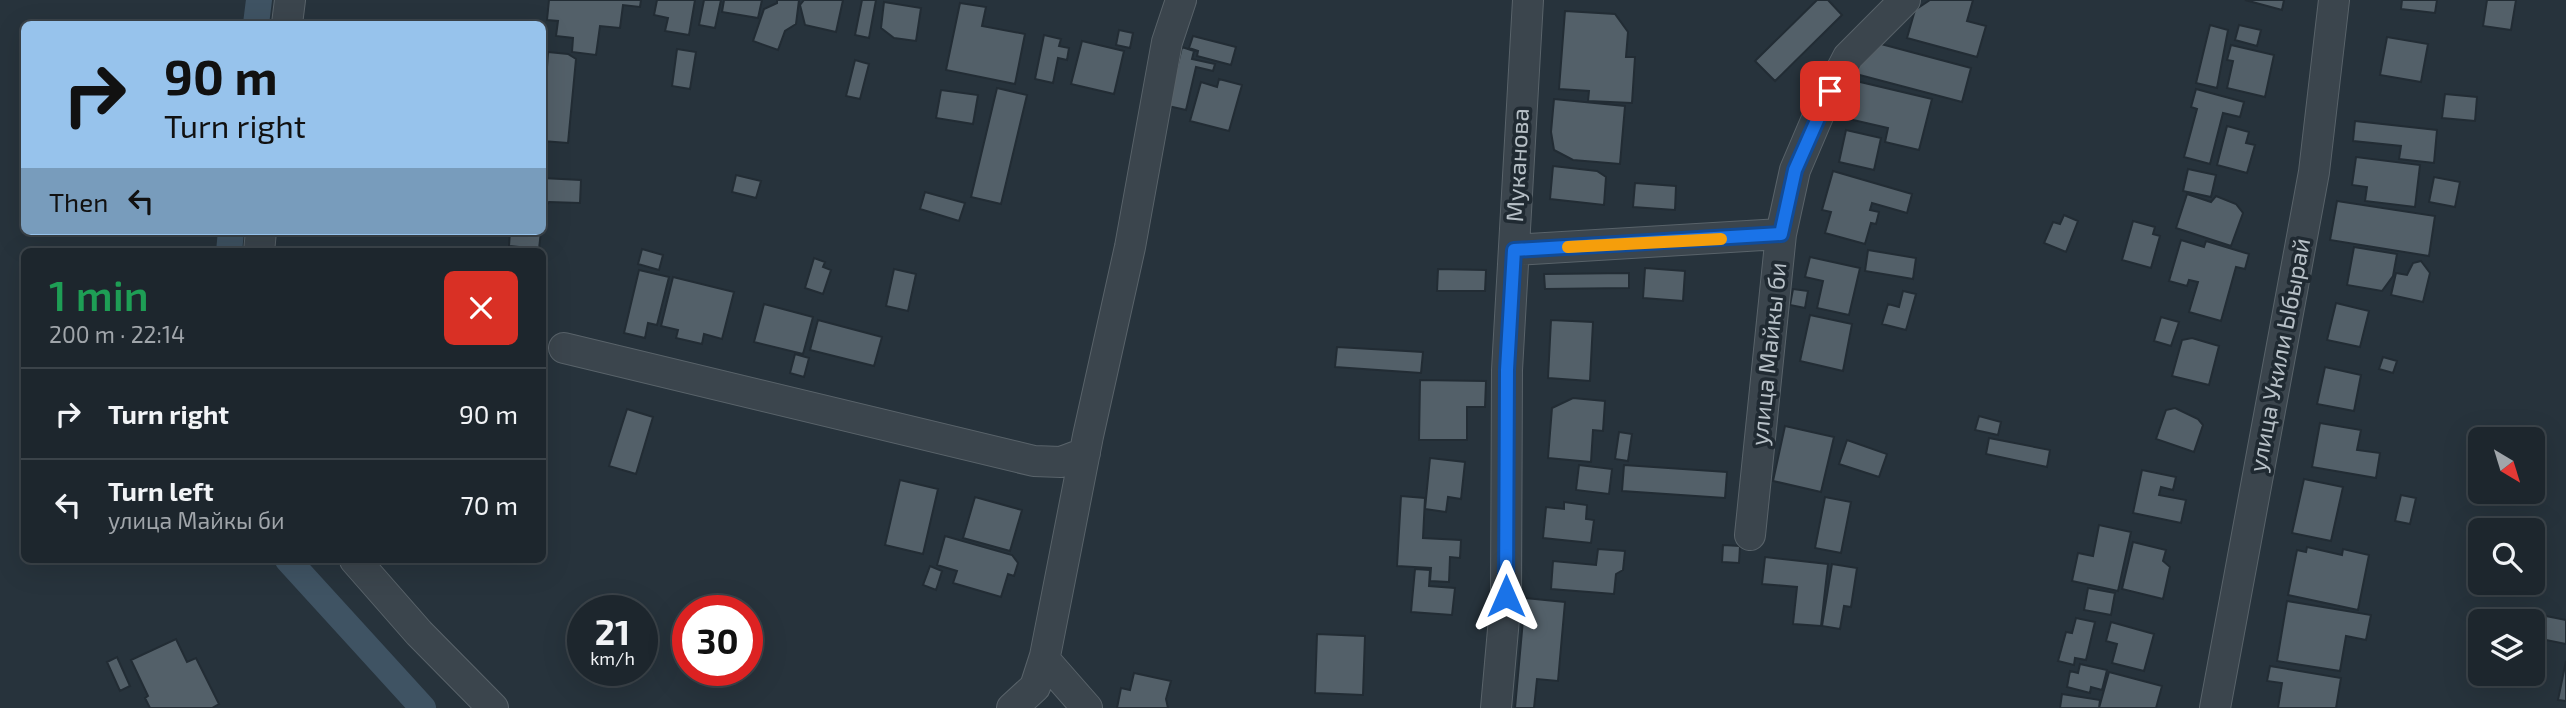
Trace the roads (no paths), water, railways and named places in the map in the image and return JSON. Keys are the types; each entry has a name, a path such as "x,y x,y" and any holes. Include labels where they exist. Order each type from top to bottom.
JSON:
{"street":[{"path":"287,21 290,0"},
{"path":"1012,708 1035,687 1044,659 1084,453 1124,279 1167,42 1181,0"},
{"name":"Муканова","path":"1496,708 1506,596 1507,370 1528,0"},
{"name":"улица Майкы би","path":"1750,535 1781,234 1795,170 1821,109 1848,57 1905,0"},
{"name":"улица Укили Ыбырай","path":"2215,708 2314,172 2334,0"},
{"path":"1514,250 1781,234"},
{"path":"564,348 1034,461 1062,462 1084,453"},
{"path":"358,563 419,633 493,708"},
{"path":"1044,659 1087,708"}],"waterway":[{"path":"256,21 259,0"},
{"path":"229,248 231,235"},
{"path":"291,563 423,708"}]}
